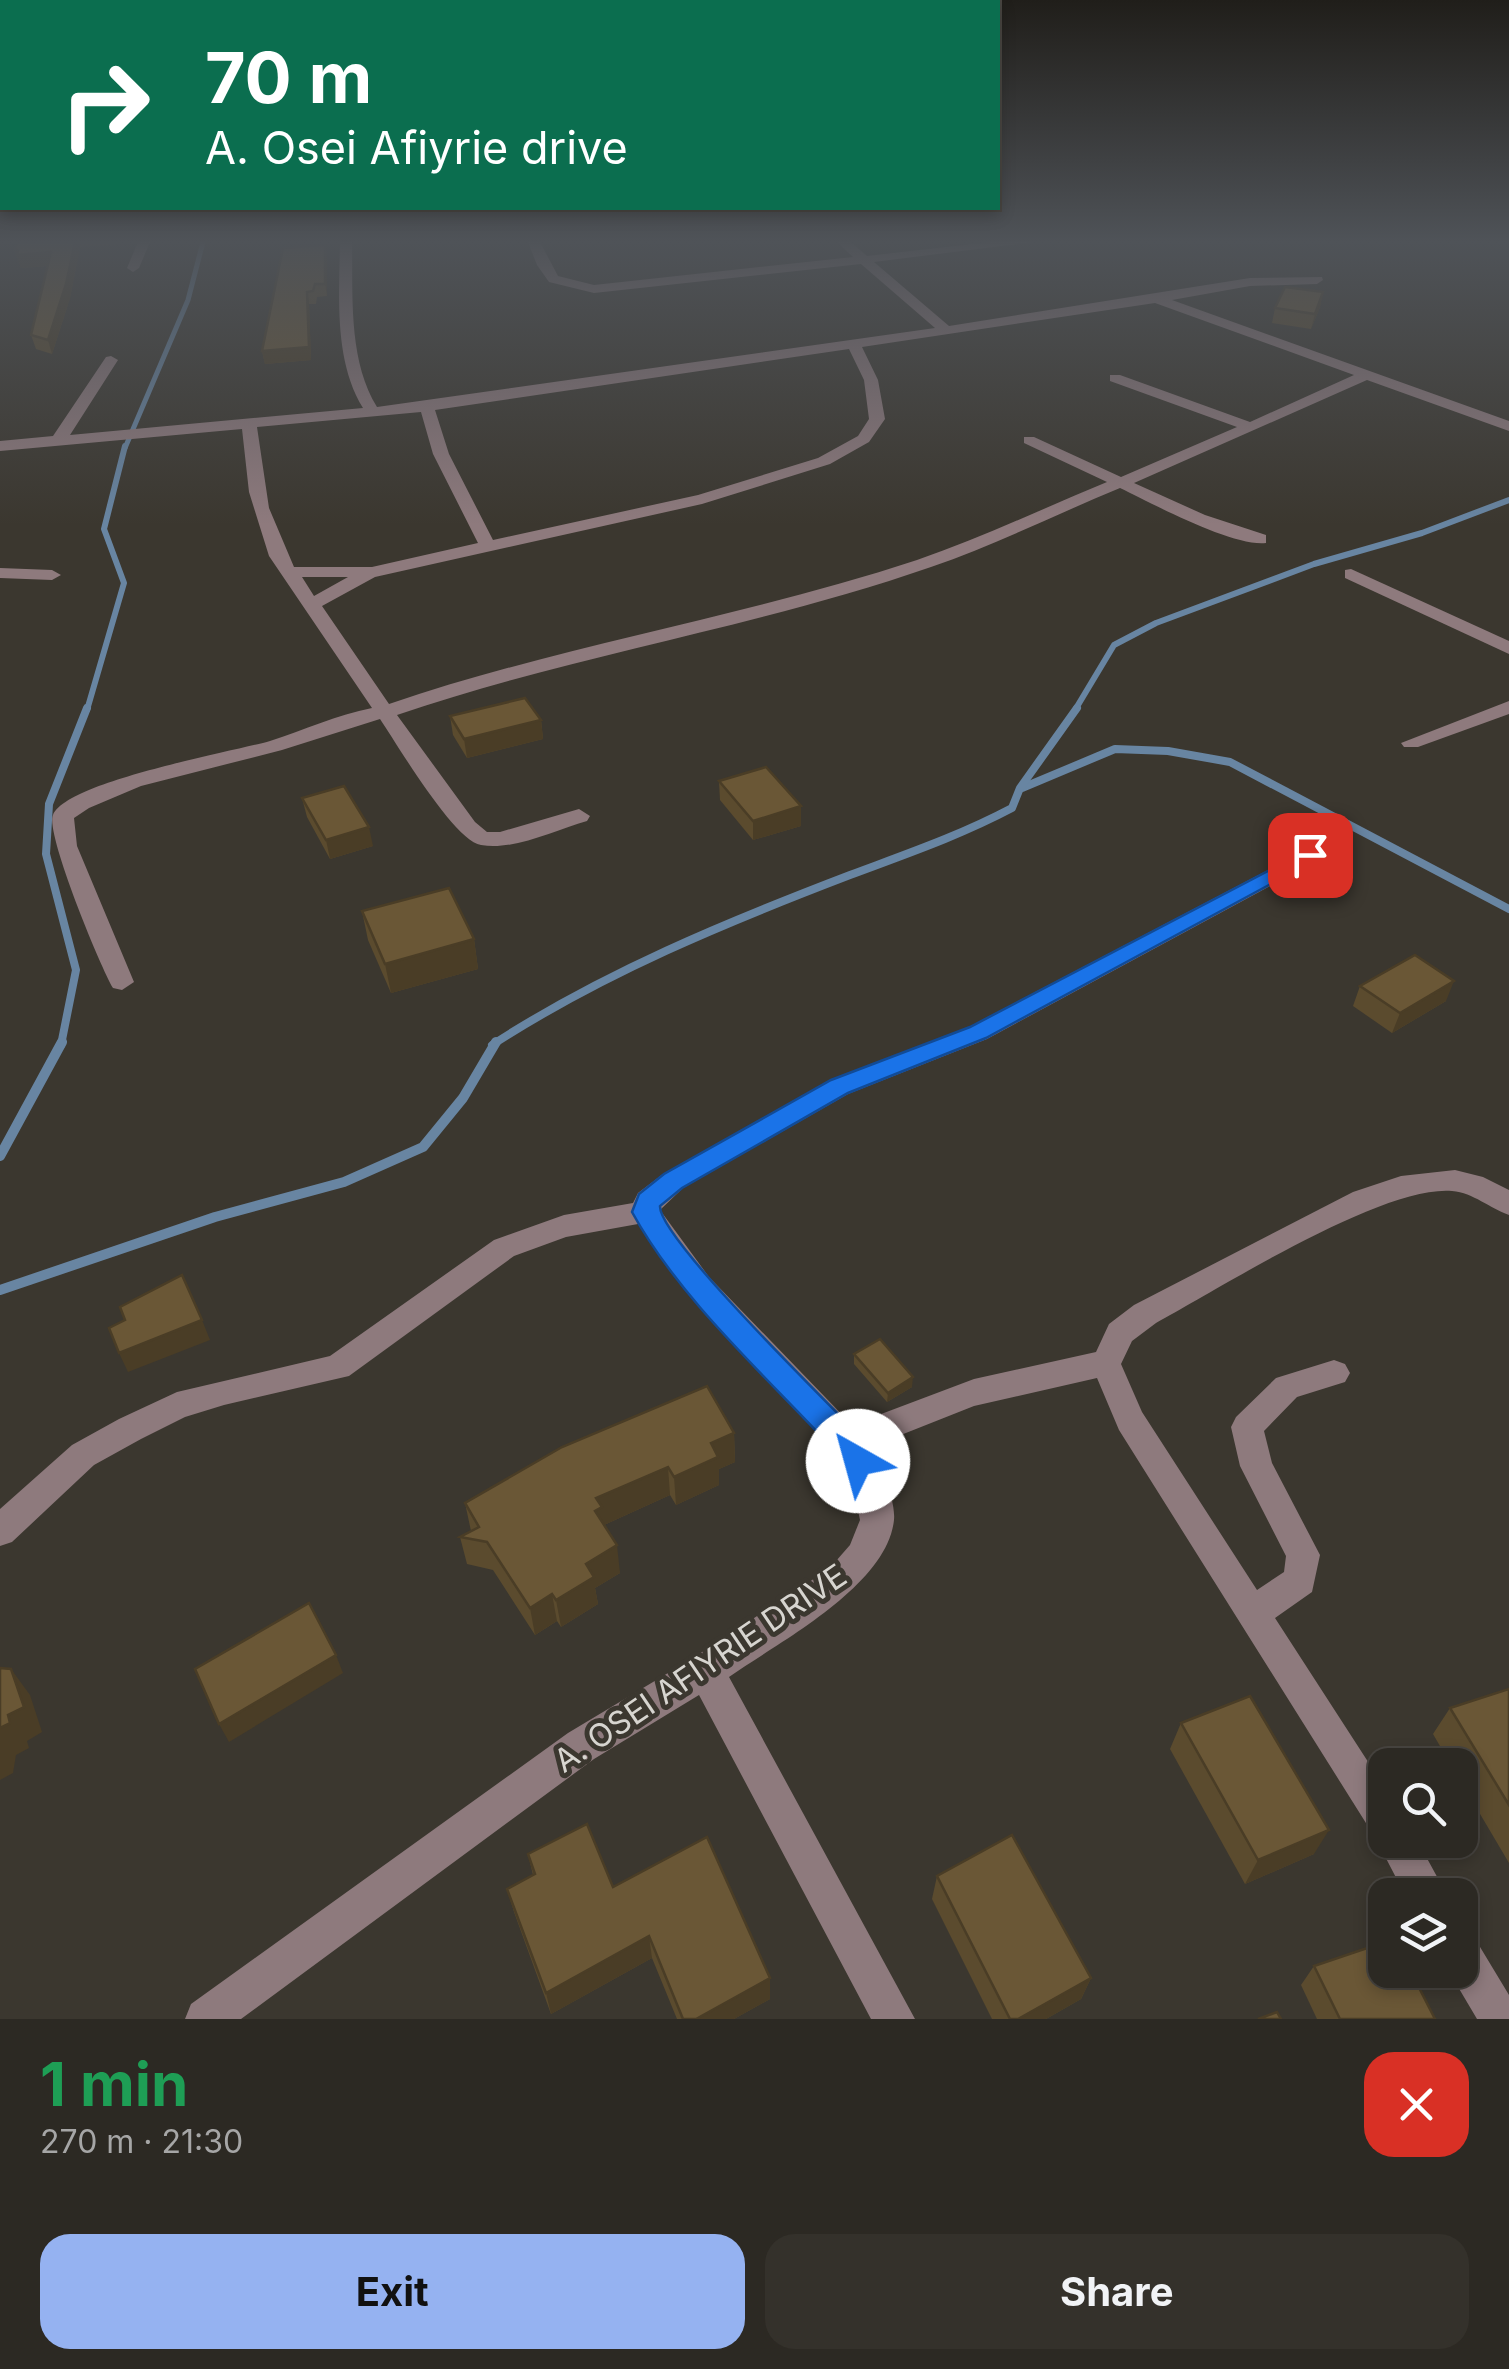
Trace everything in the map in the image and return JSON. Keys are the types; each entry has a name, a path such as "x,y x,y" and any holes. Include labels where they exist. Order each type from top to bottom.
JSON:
{"street":[{"path":"350,336 355,383 373,412"},
{"path":"0,446 427,406 906,336"},
{"path":"1257,336 1509,426"},
{"path":"290,572 372,572 488,547 744,488 852,448 874,426 878,412 871,380 854,346"},
{"path":"58,441 111,360"},
{"path":"122,982 66,846 63,816 82,802 135,783 281,744 338,721 385,712 515,671 866,582 1120,484 1364,376"},
{"path":"1115,378 1251,427"},
{"path":"427,406 441,454 488,547"},
{"path":"249,424 251,462 266,532 385,712 467,827 482,839 501,840 578,816"},
{"path":"1029,440 1120,484 1260,540"},
{"path":"312,604 372,572"},
{"path":"0,573 52,575"},
{"path":"1351,574 1509,648"},
{"path":"1411,744 1509,707"},
{"path":"0,1531 83,1455 130,1429 177,1406 338,1367 504,1248 564,1226 645,1212 648,1201 673,1181 839,1086 978,1032 1310,855"},
{"path":"1368,1796 1130,1420 1106,1364 1120,1333 1145,1314 1363,1200 1401,1186 1450,1178 1490,1189 1509,1204"},
{"name":"A. OSEI AFIYRIE DRIVE","path":"206,2019 580,1746 706,1671 841,1580 862,1556 877,1520 868,1479 847,1442 699,1286 645,1212"},
{"path":"847,1442 935,1404 1018,1379 1106,1364"},
{"path":"1252,1612 1300,1581 1303,1555 1256,1466 1247,1428 1287,1387 1334,1373"},
{"path":"706,1671 894,2019"},
{"path":"1478,1982 1500,2019"}],"building":[{"path":"265,336 309,336 309,347 262,351"},
{"path":"525,698 541,720 464,739 450,716"},
{"path":"766,767 801,806 753,821 719,781"},
{"path":"344,786 369,827 326,840 302,798"},
{"path":"449,888 474,939 385,964 362,911"},
{"path":"1415,955 1454,981 1400,1013 1360,986"},
{"path":"182,1275 202,1320 119,1353 109,1328 125,1320 120,1307"},
{"path":"880,1339 913,1377 888,1393 854,1354"},
{"path":"707,1386 734,1433 711,1443 718,1457 674,1477 668,1467 596,1498 602,1507 595,1511 617,1545 586,1564 594,1577 556,1600 552,1594 530,1608 487,1542 460,1537 479,1527 465,1503 562,1447"},
{"path":"309,1603 336,1655 219,1724 195,1669"},
{"path":"0,1668 11,1669 24,1707 8,1715 10,1723 0,1728"},
{"path":"1509,1689 1509,1805 1478,1748 1474,1748 1450,1708"},
{"path":"1250,1696 1329,1830 1258,1860 1181,1723"},
{"path":"587,1824 613,1887 707,1837 770,1978 696,2019 683,2019 649,1936 546,1993 507,1889 535,1874 528,1854"},
{"path":"1012,1835 1091,1978 1018,2019 1010,2019 937,1876"},
{"path":"1368,1948 1368,1988 1419,1988 1435,2019 1340,2019 1314,1966"},
{"path":"1277,2012 1281,2019 1258,2019"}],"waterway":[{"path":"125,448 173,336"},
{"path":"87,710 124,583 104,529 125,446"},
{"path":"1075,710 1114,645 1156,623 1314,564 1422,533 1509,500"},
{"path":"61,1043 76,970 46,854 49,804 87,708"},
{"path":"496,1043 577,995 666,951 1012,808 1020,788 1077,708"},
{"path":"1022,788 1115,749 1168,751 1230,762 1509,909"},
{"path":"0,1156 61,1043"},
{"path":"0,1290 215,1217 344,1182 423,1147 463,1098 496,1043"},
{"path":"492,1045 496,1043"}],"route":[{"path":"858,1461 847,1442 699,1286 655,1229 645,1212 648,1201 673,1181 839,1086 978,1032 1310,855"}]}
